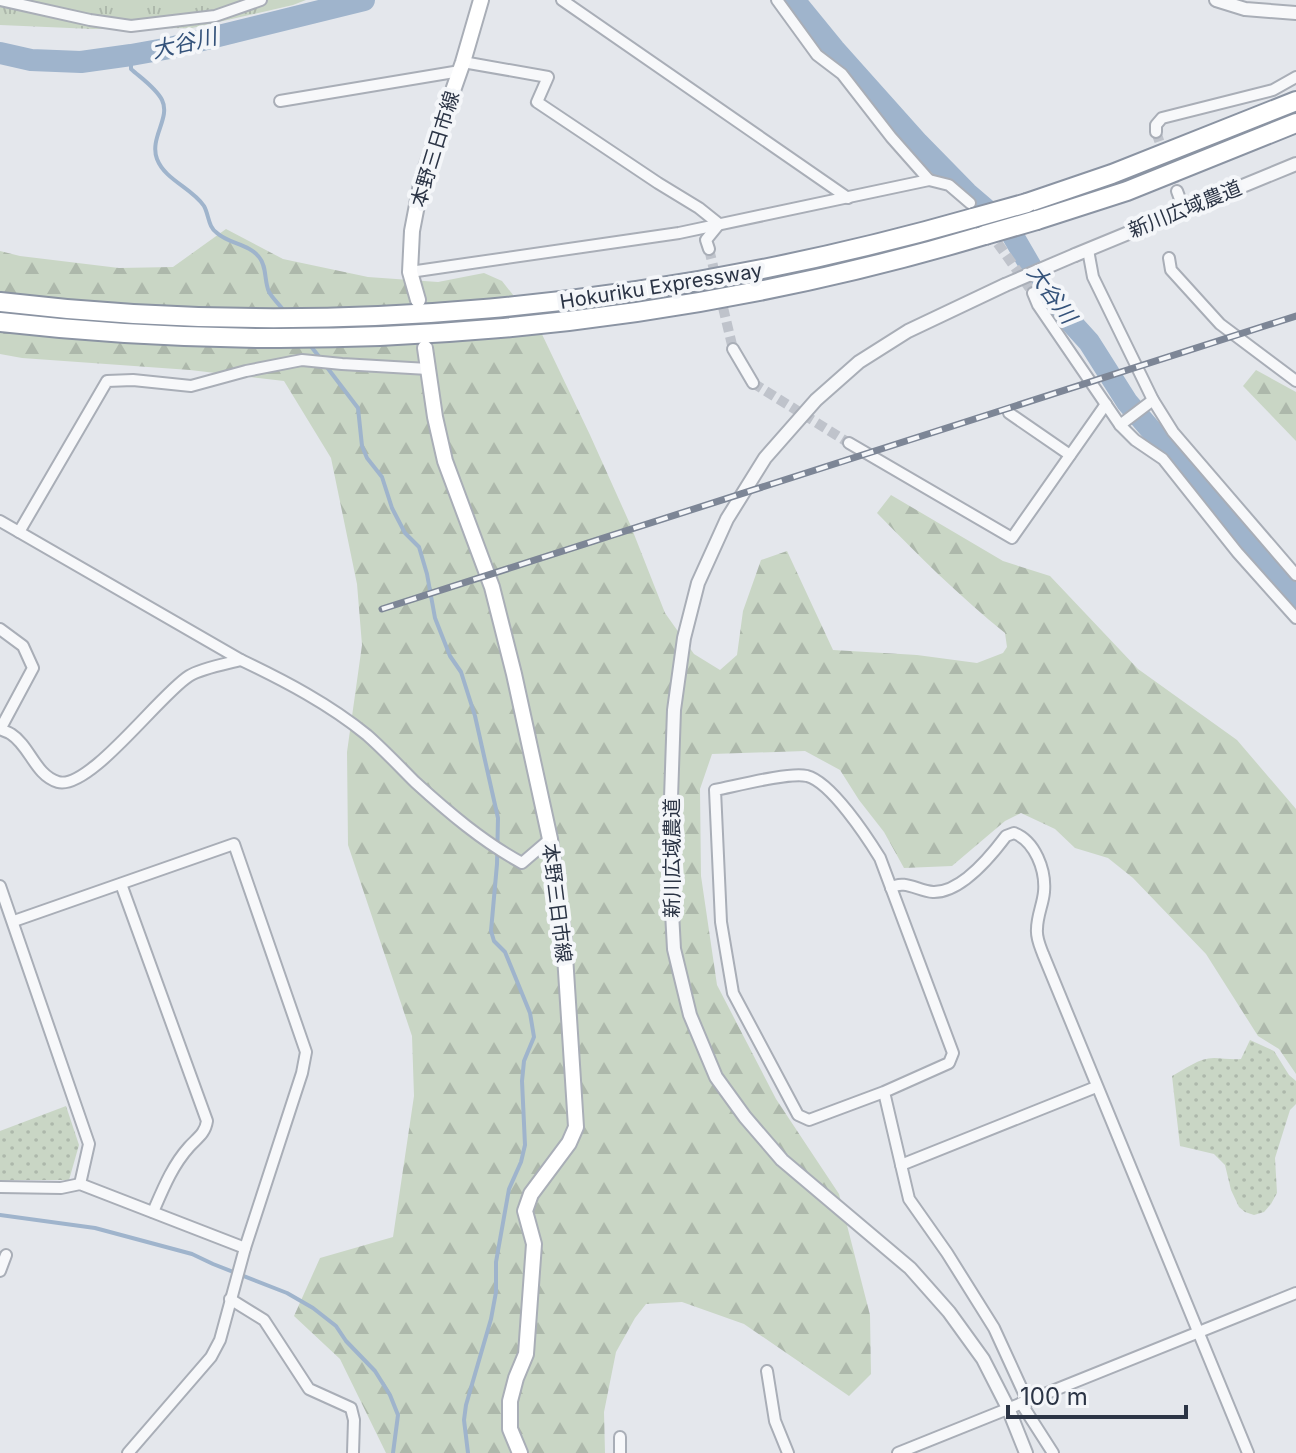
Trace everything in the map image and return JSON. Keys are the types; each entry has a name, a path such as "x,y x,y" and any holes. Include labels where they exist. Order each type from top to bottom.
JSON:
{"highway":[{"name":"Hokuriku Expressway","path":"0,302 143,314 336,318 434,314 561,302 731,277 829,256 971,210 1027,203 1112,174 1296,101"},
{"name":"Hokuriku Expressway","path":"0,322 141,334 335,338 529,326 630,313 736,296 931,251 1127,191 1296,123"}],"main road":[{"name":"本野三日市線","path":"418,300 410,272 412,231 422,179 481,0"},
{"name":"本野三日市線","path":"425,348 445,461 492,587 514,674 550,839 564,940 576,1127 569,1143 531,1194 525,1211 534,1244 526,1354 510,1401 510,1429 520,1453"}],"street":[{"path":"0,0 131,26 215,16 261,0"},
{"path":"562,0 848,198"},
{"path":"777,0 817,55 842,74 929,180"},
{"path":"1216,0 1245,9 1296,13"},
{"path":"280,101 461,67 548,77 537,102 719,224"},
{"path":"1156,132 1156,125 1162,118 1273,90 1296,77"},
{"name":"新川広域農道","path":"1026,1453 1019,1404 949,1312 910,1268 782,1160 716,1077 690,1015 674,949 669,857 674,710 684,638 698,583 727,519 765,458 816,400 859,362 908,331 1005,285 1296,164"},
{"path":"410,272 679,233 929,180 949,185 971,210"},
{"path":"1177,191 1184,210"},
{"path":"709,249 706,240 719,224"},
{"path":"1088,250 1093,277 1153,400 1173,432 1296,575"},
{"path":"1169,258 1171,270 1220,324 1296,381"},
{"path":"1033,293 1038,305 1120,425 1135,440 1163,459 1237,552 1296,618"},
{"path":"733,349 753,383"},
{"path":"19,532 107,381 133,380 191,386 302,360 428,369"},
{"path":"1120,425 1153,400"},
{"path":"849,443 1012,538 1106,404"},
{"path":"1009,413 1070,455"},
{"path":"0,521 241,660 307,694 364,733 430,795 496,849 522,863 550,839"},
{"path":"0,629 23,646 33,668 1,726 13,735 32,761 58,782 74,781 98,765 190,675 241,660"},
{"path":"807,776 826,787 868,838 880,858 891,888 953,1053 949,1063 809,1120 798,1115 733,993 721,922 715,790 781,777 807,776"},
{"path":"891,888 895,884 904,884 932,892 954,887 971,875 1006,836 1014,833 1033,850 1041,863 1044,891 1036,934 1248,1453"},
{"path":"14,921 234,844 306,1052 220,1340 211,1357 128,1453"},
{"path":"121,884 207,1121 206,1130 176,1165 153,1212"},
{"path":"0,886 89,1144 80,1184"},
{"path":"901,1165 1096,1087"},
{"path":"884,1092 909,1199 994,1328 1019,1404 1053,1453"},
{"path":"0,1187 61,1188 80,1184 245,1248"},
{"path":"0,1271 6,1255"},
{"path":"898,1453 1296,1293"},
{"path":"230,1299 264,1320 309,1389 351,1408 354,1420 353,1453"},
{"path":"767,1371 775,1421 788,1453"},
{"path":"620,1437 620,1453"}],"green space":[{"path":"0,0 306,0 192,28 93,29 0,25"},
{"path":"226,229 283,259 368,277 438,282 484,273 502,281 539,328 630,524 665,613 694,654 720,670 737,655 743,611 761,560 787,551 833,650 917,655 977,663 1003,653 1007,647 1005,633 939,575 877,513 891,495 1003,561 1050,576 1138,669 1237,740 1296,809 1296,1074 1279,1049 1258,1036 1206,954 1133,878 1108,858 1075,848 1055,829 1021,813 1005,821 952,866 904,868 884,832 840,770 805,751 712,754 700,789 701,876 717,985 776,1099 839,1194 870,1315 871,1374 849,1396 744,1324 682,1302 646,1304 616,1352 604,1412 605,1453 386,1453 340,1359 294,1316 320,1258 393,1237 414,1096 412,1036 348,845 347,752 362,645 357,584 331,458 284,381 0,354 0,251 119,268 173,267"},
{"path":"1256,370 1296,392 1296,441 1243,386"},
{"path":"1250,1040 1274,1051 1296,1081 1296,1104 1290,1110 1275,1158 1277,1193 1264,1212 1254,1215 1239,1207 1225,1165 1214,1154 1180,1146 1172,1076 1203,1060 1241,1059"},
{"path":"66,1106 79,1145 69,1180 0,1180 0,1131"}],"waterway":[{"name":"大谷川","path":"0,53 31,60 81,62 131,55 364,0"},
{"name":"大谷川","path":"794,0 918,143 967,193 1009,229 1049,298 1089,342 1127,402 1296,599"},
{"path":"131,55 131,69 156,91 164,107 155,151 161,166 204,206 214,230 259,257 269,292 284,311"},
{"path":"309,344 321,359"},
{"path":"326,366 358,408 362,446 367,458 382,477 392,508 405,533 419,547 435,618 450,656 461,672 475,716 498,818 491,931 494,941 505,952 530,1013 534,1037 524,1061 522,1081 525,1145 509,1189 496,1262 496,1292 491,1319 466,1405 464,1420 468,1453"},
{"path":"0,1215 95,1228 192,1254 287,1293 313,1308 336,1326 375,1371 390,1395 398,1415 393,1453"}],"tunnel":[{"path":"1156,132 1177,191"},
{"path":"989,231 1033,293"},
{"path":"709,249 733,349"},
{"path":"753,383 849,443"}],"railway":[{"path":"382,609 1296,316"}]}
